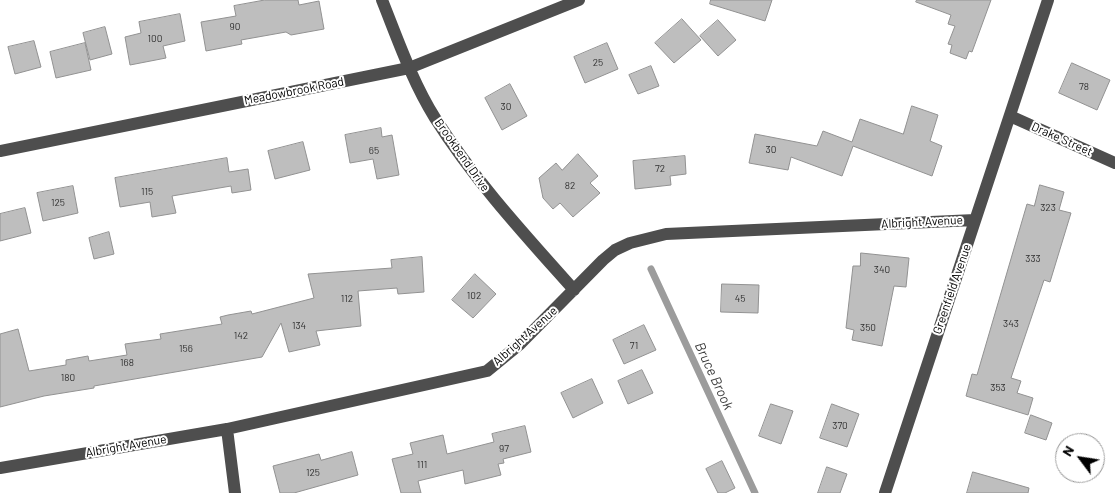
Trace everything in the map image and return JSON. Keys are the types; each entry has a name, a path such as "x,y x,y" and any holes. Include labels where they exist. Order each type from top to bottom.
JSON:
{"street":[{"name":"Brookbend Drive","path":"382,0 409,68 434,117 478,181 574,290"},
{"name":"Meadowbrook Road","path":"0,151 409,68 579,0"},
{"name":"Greenfield Avenue","path":"885,493 1048,0"},
{"name":"Drake Street","path":"1010,116 1115,162"},
{"name":"Albright Avenue","path":"0,468 227,428 487,371 520,344 603,260 615,250 630,243 666,234 975,220"},
{"path":"227,428 235,493"}],"building":[{"path":"265,0 298,0 299,5 319,1 324,29 291,35 286,32 241,40 242,44 206,51 201,22 236,16 234,6"},
{"path":"711,0 772,0 765,21 710,4"},
{"path":"917,0 991,0 972,52 969,51 966,59 950,53 952,45 948,44 955,26 948,24 951,15 916,2"},
{"path":"180,14 185,41 163,46 166,58 130,65 125,37 141,33 139,22"},
{"path":"682,19 701,40 674,63 655,43"},
{"path":"718,20 736,40 718,56 700,36"},
{"path":"105,27 112,54 90,60 83,33"},
{"path":"34,41 41,67 15,74 8,47"},
{"path":"85,43 91,70 56,78 50,52"},
{"path":"607,43 618,69 585,83 574,57"},
{"path":"1072,63 1110,80 1097,110 1059,93"},
{"path":"651,66 659,86 638,94 629,75"},
{"path":"510,84 527,116 502,130 485,98"},
{"path":"912,106 938,115 930,141 942,146 932,176 853,146 842,176 791,157 788,170 749,163 755,134 817,146 823,131 852,142 860,119 903,134"},
{"path":"381,128 382,137 392,135 399,175 377,179 373,159 350,163 345,135"},
{"path":"303,142 310,170 275,179 268,151"},
{"path":"578,154 598,176 590,183 600,193 573,217 560,203 553,209 543,198 539,178 556,163 562,170"},
{"path":"685,156 686,174 670,176 671,185 635,189 633,161"},
{"path":"227,158 229,172 248,169 251,190 232,193 231,186 172,196 176,213 152,217 150,202 120,207 115,178"},
{"path":"1040,185 1064,192 1059,210 1071,213 1050,282 1044,280 1011,378 1021,381 1017,393 1033,398 1028,415 966,396 972,374 977,375 1027,204 1034,206"},
{"path":"73,186 78,213 43,221 37,193"},
{"path":"25,208 31,233 0,241 0,214"},
{"path":"109,232 114,254 94,259 89,238"},
{"path":"861,253 909,258 906,287 894,286 882,346 852,340 854,330 846,328 853,266 860,266"},
{"path":"422,257 424,292 398,294 397,288 358,291 361,326 316,331 320,345 289,352 281,323 262,357 94,386 94,388 44,396 0,407 0,334 18,329 29,371 66,365 66,360 88,356 89,361 127,355 125,344 161,339 160,334 222,324 220,317 228,315 251,311 252,314 314,298 308,274 392,268 391,260"},
{"path":"475,274 496,294 473,318 452,300"},
{"path":"722,284 759,285 758,313 721,312"},
{"path":"644,325 656,350 624,364 613,340"},
{"path":"642,370 653,393 628,404 618,381"},
{"path":"592,379 603,403 573,418 561,393"},
{"path":"771,404 793,411 781,444 759,436"},
{"path":"832,404 859,414 847,447 820,438"},
{"path":"1031,415 1052,423 1046,440 1025,433"},
{"path":"525,426 531,452 503,459 504,463 498,464 501,475 465,484 463,470 418,481 421,493 401,493 392,459 413,454 410,443 443,435 447,454 494,442 492,434"},
{"path":"352,452 358,475 294,493 280,493 273,466 319,454 321,460"},
{"path":"722,461 735,488 725,493 718,493 706,469"},
{"path":"827,467 847,474 840,493 818,493"},
{"path":"973,472 1029,488 1028,493 967,493"}],"waterway":[{"name":"Bruce Brook","path":"651,269 755,493"}]}
